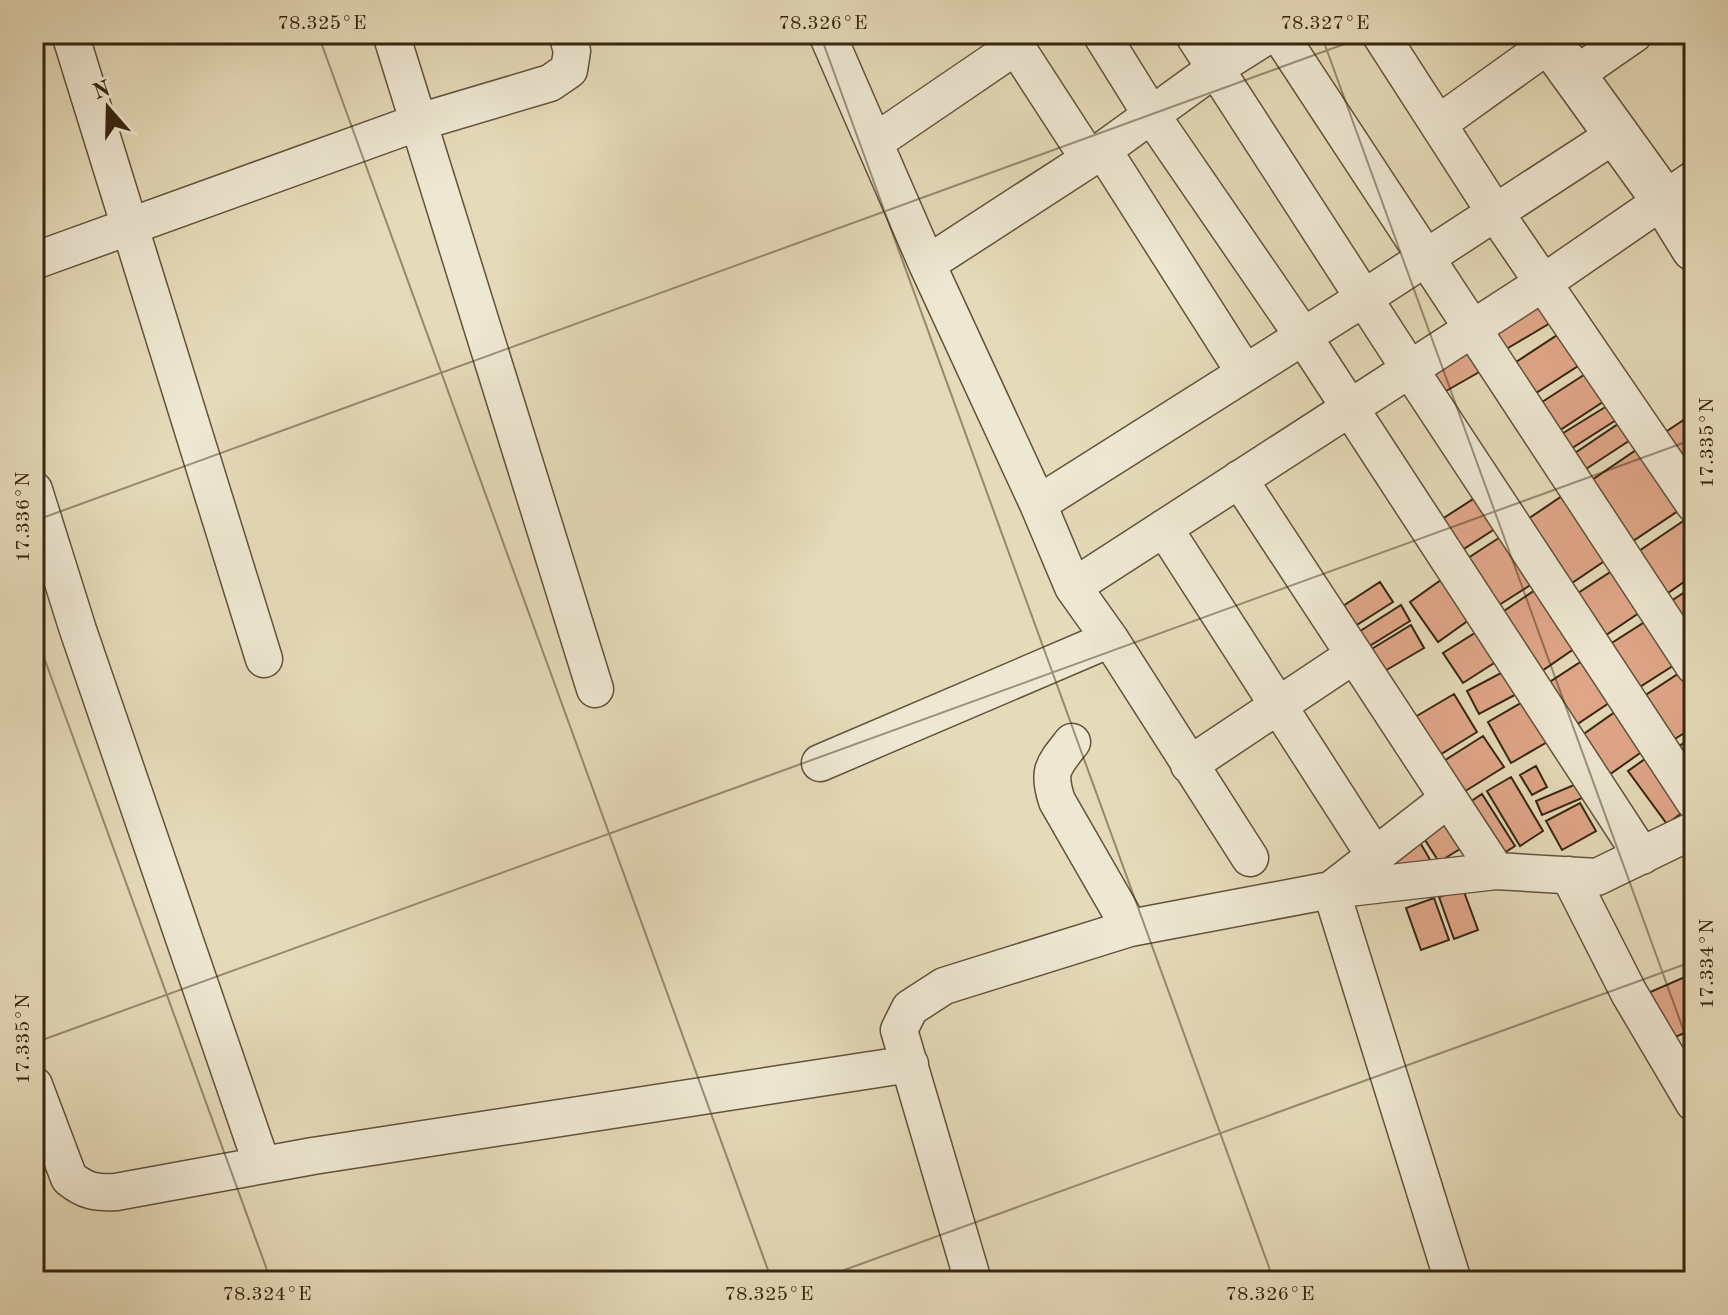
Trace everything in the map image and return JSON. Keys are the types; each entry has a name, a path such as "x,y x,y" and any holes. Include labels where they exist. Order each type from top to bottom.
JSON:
{"street":[{"path":"70,34 264,659"},
{"path":"391,34 595,689"},
{"path":"34,261 419,122 550,83 569,70 572,51 567,34"},
{"path":"827,34 1073,587 1110,639 1250,858"},
{"path":"1101,34 1152,116 1303,336 1642,856"},
{"path":"1193,34 1694,801"},
{"path":"927,264 1096,154 1216,68 1270,34"},
{"path":"1279,34 1694,666"},
{"path":"1380,34 1494,211 1694,504"},
{"path":"1438,124 1557,51 1634,34"},
{"path":"875,142 1012,40 1096,154 1245,373"},
{"path":"1557,51 1616,134 1679,189 1694,249"},
{"path":"1038,504 1616,134"},
{"path":"1073,587 1543,283 1679,189"},
{"path":"1239,479 1496,871"},
{"path":"34,490 78,630 262,1165"},
{"path":"1164,528 1375,856"},
{"path":"820,763 1110,639"},
{"path":"1189,765 1354,655"},
{"path":"1072,742 1054,765 1050,780 1057,801 1130,928"},
{"path":"1331,890 1448,799"},
{"path":"973,1281 899,1030 910,1008 944,986 1130,928 1331,890 1496,871 1597,877 1694,830"},
{"path":"1569,875 1629,993 1694,1103"},
{"path":"1331,890 1453,1281"},
{"path":"34,1085 69,1178 94,1193 116,1192 262,1165 910,1064"}],"building":[{"path":"1547,302 1557,319 1503,351 1493,334"},
{"path":"1568,328 1589,359 1536,393 1516,362"},
{"path":"1468,348 1481,371 1439,395 1426,373"},
{"path":"1593,369 1612,396 1557,432 1539,404"},
{"path":"1615,401 1624,415 1569,450 1560,435"},
{"path":"1694,413 1694,458 1683,465 1661,435"},
{"path":"1627,418 1638,435 1583,471 1572,455"},
{"path":"1642,446 1684,507 1630,543 1589,482"},
{"path":"1481,494 1501,525 1459,552 1439,521"},
{"path":"1565,494 1609,558 1566,587 1522,523"},
{"path":"1692,515 1694,575 1665,595 1636,553"},
{"path":"1508,532 1540,579 1496,607 1465,560"},
{"path":"1615,569 1642,611 1600,639 1572,597"},
{"path":"1448,575 1476,615 1438,642 1410,602"},
{"path":"1380,582 1393,602 1355,626 1343,606"},
{"path":"1541,586 1581,644 1539,673 1498,615"},
{"path":"1694,586 1694,615 1682,623 1668,603"},
{"path":"1401,605 1410,621 1363,650 1354,635"},
{"path":"1651,618 1679,662 1635,690 1607,646"},
{"path":"1411,625 1424,648 1378,675 1365,653"},
{"path":"1486,626 1505,656 1463,683 1443,653"},
{"path":"1585,659 1612,701 1573,727 1545,685"},
{"path":"1514,666 1526,689 1479,714 1467,691"},
{"path":"1684,670 1694,685 1694,727 1670,742 1641,698"},
{"path":"1454,694 1477,732 1433,759 1410,720"},
{"path":"1526,700 1549,741 1511,763 1488,722"},
{"path":"1615,712 1643,751 1606,777 1578,738"},
{"path":"1483,736 1504,767 1459,795 1439,764"},
{"path":"1694,736 1694,782 1672,751"},
{"path":"1652,754 1691,806 1667,824 1628,771"},
{"path":"1536,766 1547,787 1532,795 1520,775"},
{"path":"1511,777 1543,831 1520,846 1487,791"},
{"path":"1581,782 1587,796 1542,815 1536,801"},
{"path":"1482,794 1515,846 1496,858 1464,806"},
{"path":"1580,803 1596,831 1562,850 1546,821"},
{"path":"1449,814 1468,844 1439,862 1420,832"},
{"path":"1418,839 1432,863 1402,879 1389,855"},
{"path":"1463,889 1478,930 1454,939 1439,897"},
{"path":"1434,898 1449,940 1421,950 1406,908"},
{"path":"1694,906 1694,932 1685,910"},
{"path":"1694,973 1694,1029 1668,1040 1648,993"}]}
